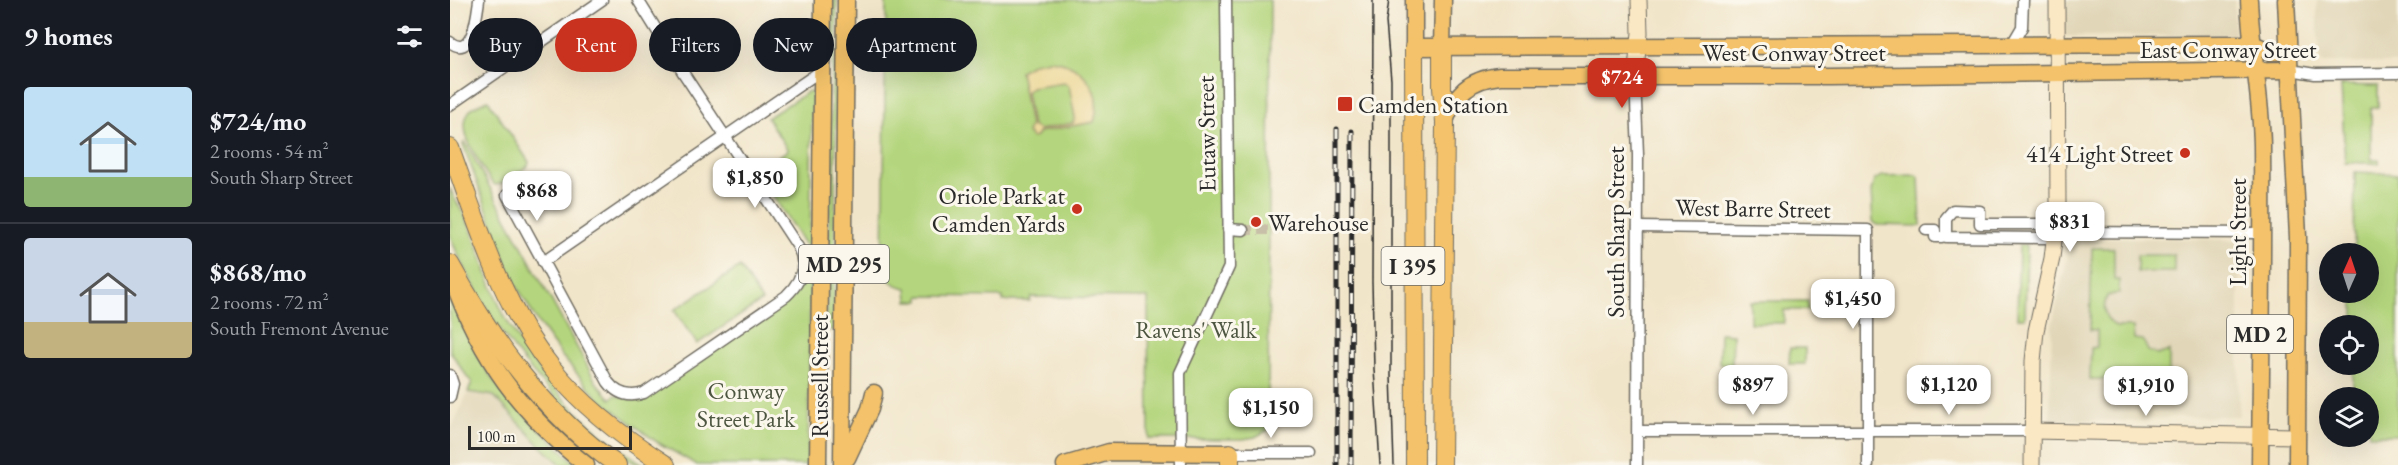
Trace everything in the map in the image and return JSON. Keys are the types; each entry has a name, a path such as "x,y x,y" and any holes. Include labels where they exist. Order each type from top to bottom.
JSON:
{"highway":[{"name":"I 395","path":"1414,47 1415,465"},
{"name":"I 395","path":"1442,48 1445,122 1442,465"},
{"path":"450,148 497,271 531,337 550,366 586,405 616,430 666,465"},
{"path":"450,264 495,340 541,397 574,431 617,465"}],"main road":[{"name":"Russell Street","path":"823,0 823,18"},
{"name":"Russell Street","path":"843,465 846,0"},
{"name":"I 395","path":"1413,0 1414,47"},
{"name":"I 395","path":"1442,48 1443,0"},
{"name":"South Sharp Street","path":"1635,76 1639,0"},
{"path":"2031,465 2033,361 2049,231 2059,174 2057,0"},
{"name":"Light Street","path":"2249,0 2262,146 2260,465"},
{"name":"MD 2","path":"2286,0 2298,237 2297,465"},
{"name":"West Conway Street","path":"1414,47 2058,44"},
{"name":"East Conway Street","path":"2058,44 2253,44 2271,52 2288,51"},
{"name":"East Conway Street","path":"2058,73 2290,70"},
{"name":"Russell Street","path":"818,465 822,72"},
{"name":"West Conway Street","path":"1445,122 1455,98 1462,91 1492,77 2058,73"},
{"path":"450,270 476,334 506,386 561,445 586,465"},
{"path":"843,465 870,409 874,393"},
{"path":"2031,431 2297,436"},
{"path":"1065,465 1109,452 1180,459 1230,459"}],"street":[{"path":"454,44 467,43 472,34 479,0"},
{"path":"450,105 602,0"},
{"path":"507,195 608,382 617,392 644,393 786,296 800,282 802,261 798,247 638,0"},
{"name":"Eutaw Street","path":"1180,459 1180,373 1229,267 1226,0"},
{"path":"2012,44 2022,27 2023,0"},
{"name":"East Conway Street","path":"2290,70 2315,74 2398,73"},
{"path":"543,262 819,72"},
{"name":"South Sharp Street","path":"1635,76 1638,227 1637,465"},
{"path":"1944,237 1946,218 1953,210 1980,211 1980,238"},
{"path":"1980,224 2017,224 2049,231 2261,233"},
{"path":"2017,224 2017,238"},
{"name":"West Barre Street","path":"1638,227 1868,230 1868,430"},
{"path":"1228,229 1243,230"},
{"path":"1926,230 1935,231 1935,237 1980,238 2017,238 2049,231"},
{"path":"450,375 453,384 450,397"},
{"path":"1868,430 1868,465"},
{"path":"1638,431 2031,431"},
{"path":"1230,459 1311,453"}],"shaded area":[{"path":"2064,0 2234,0 2234,35 2063,36"},
{"path":"2317,0 2398,0 2398,63 2321,63"},
{"path":"2072,237 2239,240 2239,416 2173,417 2142,421 2050,420 2052,326"},
{"path":"468,392 494,396 562,465 450,465 450,432"}],"green space":[{"path":"833,0 837,0 834,330 827,330 832,72 834,72"},
{"name":"Oriole Park at Camden Yards","path":"886,0 1270,0 1268,430 1255,437 1243,439 1149,439 1148,298 1031,297 1030,301 1003,301 1003,297 920,296 920,301 908,301 907,288 891,282 883,267 885,72 977,72 977,18 886,18"},
{"path":"2341,85 2378,86 2378,107 2371,108 2371,159 2379,160 2379,163 2345,163"},
{"path":"809,91 812,94 810,253 757,171 788,150 767,118"},
{"path":"488,100 529,162 528,166 501,184 495,185 475,155 466,136 465,126 466,117 471,109"},
{"name":"Conway Street Park","path":"465,142 596,382 611,399 615,395 635,400 794,295 804,283 810,283 808,465 697,465 657,442 598,398 561,355 537,321 512,278 463,144"},
{"path":"2355,172 2398,174 2398,435 2379,435 2379,387 2353,387 2353,375 2379,375 2379,315 2354,315 2354,303 2379,303 2379,243 2354,243"},
{"path":"1916,175 1919,177 1921,226 1878,225 1873,222 1871,192 1874,180 1882,176"},
{"path":"450,188 467,220 500,308 533,362 584,419 644,465 626,458 566,408 546,388 511,344 480,297 453,244 450,234"},
{"path":"2019,245 2027,245 2025,318 2017,318"},
{"path":"2092,248 2114,248 2114,280 2119,280 2119,293 2107,296 2104,310 2107,317 2116,327 2133,327 2134,339 2143,340 2148,351 2157,355 2169,351 2169,375 2129,375 2128,379 2090,379 2091,348 2097,347 2097,330 2090,330"},
{"path":"2137,255 2174,255 2174,272 2137,272"},
{"path":"740,267 762,301 697,344 674,310"},
{"path":"450,292 471,343 492,379 519,409 577,465 562,465 494,396 468,392 472,382 450,351"},
{"path":"1750,301 1808,301 1808,310 1784,310 1784,323 1750,323"},
{"path":"1720,333 1733,334 1732,365 1719,364"},
{"path":"1790,348 1805,348 1805,364 1789,364"}],"sand":[{"path":"1049,60 1061,62 1080,72 1093,88 1096,99 1094,122 1039,132 1036,137 1032,138 1027,133 1030,126 1020,71 1034,63","holes":["1064,82 1069,86 1075,117 1073,123 1039,130 1032,126 1026,92 1031,87"]}],"tunnel":[{"path":"1243,230 1273,230"}],"tram line":[{"path":"1373,0 1372,282 1374,369 1380,465"},
{"path":"1389,0 1386,22 1391,80 1391,375 1394,465"}],"railway":[{"path":"1337,129 1337,465"},
{"path":"1351,465 1352,131"}],"place":[{"name":"Camden Station","path":"1345,104"},
{"name":"414 Light Street","path":"2185,153"},
{"name":"Oriole Park at Camden Yards","path":"1077,209"},
{"name":"Warehouse","path":"1256,222"}],"park label":[{"name":"Ravens' Walk","path":"1196,329"}]}
